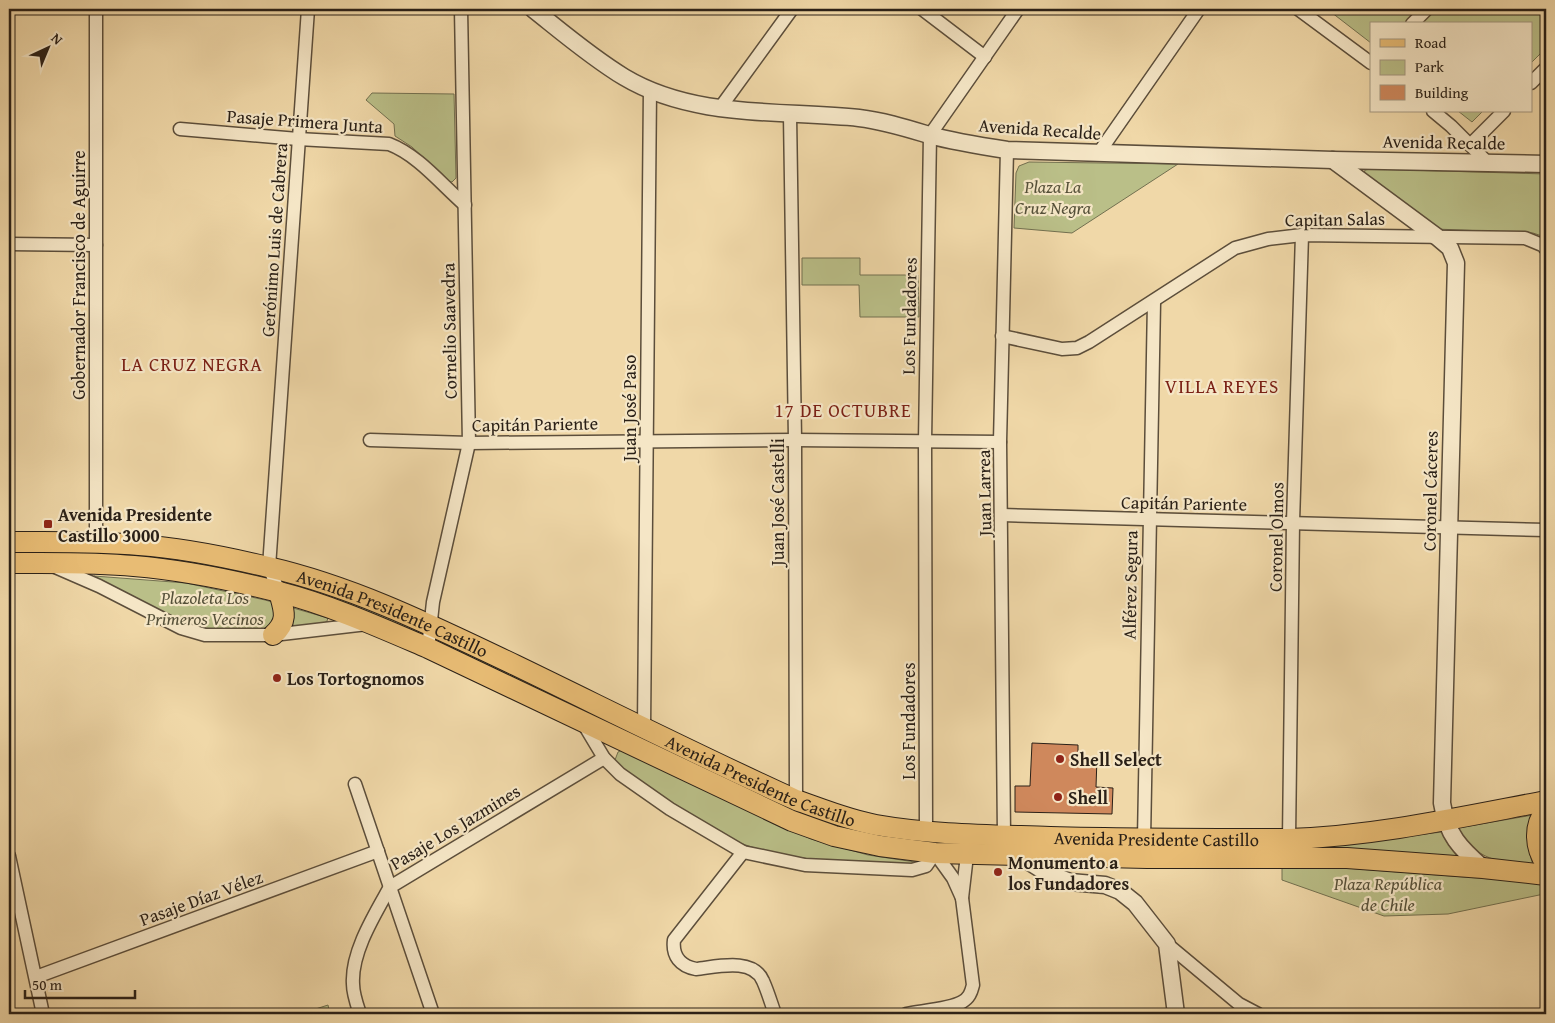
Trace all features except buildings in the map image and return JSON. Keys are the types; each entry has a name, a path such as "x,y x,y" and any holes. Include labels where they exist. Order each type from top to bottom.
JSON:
{"main road":[{"name":"Avenida Presidente Castillo","path":"9,542 96,542 141,545 203,554 269,567 327,584 430,625 796,800 839,816 875,825 926,831 1004,836 1144,839 1318,838 1445,821 1546,801"},
{"name":"Avenida Presidente Castillo","path":"9,563 133,566 206,576 279,592 320,604 428,648 792,821 834,836 880,846 967,855 1347,858 1483,868 1546,875"},
{"path":"273,635 284,622 284,608 279,592"},
{"path":"1546,810 1537,832 1539,850 1546,864"}],"street":[{"name":"Gobernador Francisco de Aguirre","path":"96,9 96,542"},
{"name":"Gerónimo Luis de Cabrera","path":"279,592 269,567 308,9"},
{"name":"Cornelio Saavedra","path":"428,648 433,602 469,442 461,9"},
{"name":"Avenida Recalde","path":"533,9 592,55 624,77 679,99 720,108 790,115 859,118 894,124 969,145 1007,150 1098,154 1546,164"},
{"path":"720,108 792,9"},
{"path":"922,9 985,57"},
{"path":"930,135 1018,9"},
{"path":"1098,154 1200,9"},
{"path":"1298,9 1370,62"},
{"path":"1414,22 1427,9"},
{"path":"1532,83 1546,68"},
{"name":"Juan José Paso","path":"644,727 650,89"},
{"path":"1434,112 1471,144 1488,163"},
{"path":"1471,144 1503,112"},
{"name":"Juan José Castelli","path":"790,115 795,440 796,800"},
{"name":"Pasaje Primera Junta","path":"180,129 388,144 401,149 464,205"},
{"name":"Los Fundadores","path":"926,831 925,441 930,135"},
{"name":"Juan Larrea","path":"1004,836 1000,442 1007,150"},
{"name":"Coronel Cáceres","path":"1333,160 1437,237 1450,248 1456,263 1442,803 1445,821 1460,848 1483,868"},
{"name":"Capitan Salas","path":"1002,336 1062,349 1077,348 1154,302 1235,248 1268,239 1302,235 1526,238 1542,245 1546,249"},
{"name":"Coronel Olmos","path":"1289,839 1293,522 1302,235"},
{"path":"9,244 96,245"},
{"name":"Alférez Segura","path":"1144,839 1154,302"},
{"name":"Capitán Pariente","path":"370,440 469,442 795,440 1000,442"},
{"name":"Capitán Pariente","path":"1002,515 1546,530"},
{"path":"46,563 99,586 181,628 206,635 273,635 372,624"},
{"path":"581,721 604,758 620,774 670,809 743,852 805,865 912,870 926,866 935,853 953,878 962,898"},
{"name":"Pasaje Los Jazmines","path":"360,1014 353,984 355,963 373,917 390,887 604,758"},
{"path":"355,784 433,1014"},
{"name":"Pasaje Díaz Vélez","path":"36,977 378,851"},
{"path":"743,852 674,940 674,953 678,959 689,967 745,966 755,971 763,980 775,1014"},
{"path":"906,1014 957,1004 968,998 973,986 962,898 967,855"},
{"path":"9,856 44,1014"},
{"path":"1020,856 1047,873 1070,882 1105,885 1120,891 1135,903 1167,944 1239,1004 1258,1014"},
{"path":"1167,944 1176,1014"}],"green space":[{"path":"1327,9 1546,9 1546,48 1532,62 1532,22 1370,22 1370,42"},
{"path":"372,93 454,94 456,178 452,182 448,181 412,147 395,136 394,124 366,100"},
{"path":"1459,112 1482,112 1472,122"},
{"name":"Plaza La Cruz Negra","path":"1029,162 1178,164 1072,233 1014,228 1016,173 1019,166"},
{"path":"1365,170 1546,174 1546,239 1533,233 1436,229 1364,174"},
{"path":"802,258 860,258 860,275 918,275 919,317 860,317 859,285 802,285"},
{"path":"9,550 136,553 260,575 264,580 9,555"},
{"name":"Plazoleta Los Primeros Vecinos","path":"94,576 186,583 265,600 272,602 277,618 266,629 202,628 183,622"},
{"path":"290,583 370,610 417,630 417,634 291,588"},
{"name":"Plazoleta Los Primeros Vecinos","path":"293,608 328,618 327,621 323,624 290,628"},
{"path":"443,642 821,819 1318,847 1442,832 1457,856 945,847 883,840 820,822 777,805 443,645"},
{"path":"622,750 811,839 868,855 915,862 918,865 828,861 783,855 740,843 674,804 620,768 615,760 618,752"},
{"path":"1533,815 1528,840 1533,865 1509,863 1490,858 1473,847 1458,828"},
{"name":"Plaza República de Chile","path":"1282,867 1345,868 1544,883 1544,894 1448,914 1384,916 1282,880"},
{"path":"328,1005 330,1014 300,1014"}],"place":[{"name":"Avenida Presidente Castillo 3000","path":"48,524"},
{"name":"Los Tortognomos","path":"277,678"},
{"name":"Shell Select","path":"1060,759"},
{"name":"Shell","path":"1058,797"},
{"name":"Monumento a los Fundadores","path":"998,872"}],"district":[{"name":"LA CRUZ NEGRA","path":"192,364"},
{"name":"VILLA REYES","path":"1222,386"},
{"name":"17 DE OCTUBRE","path":"843,410"}]}
